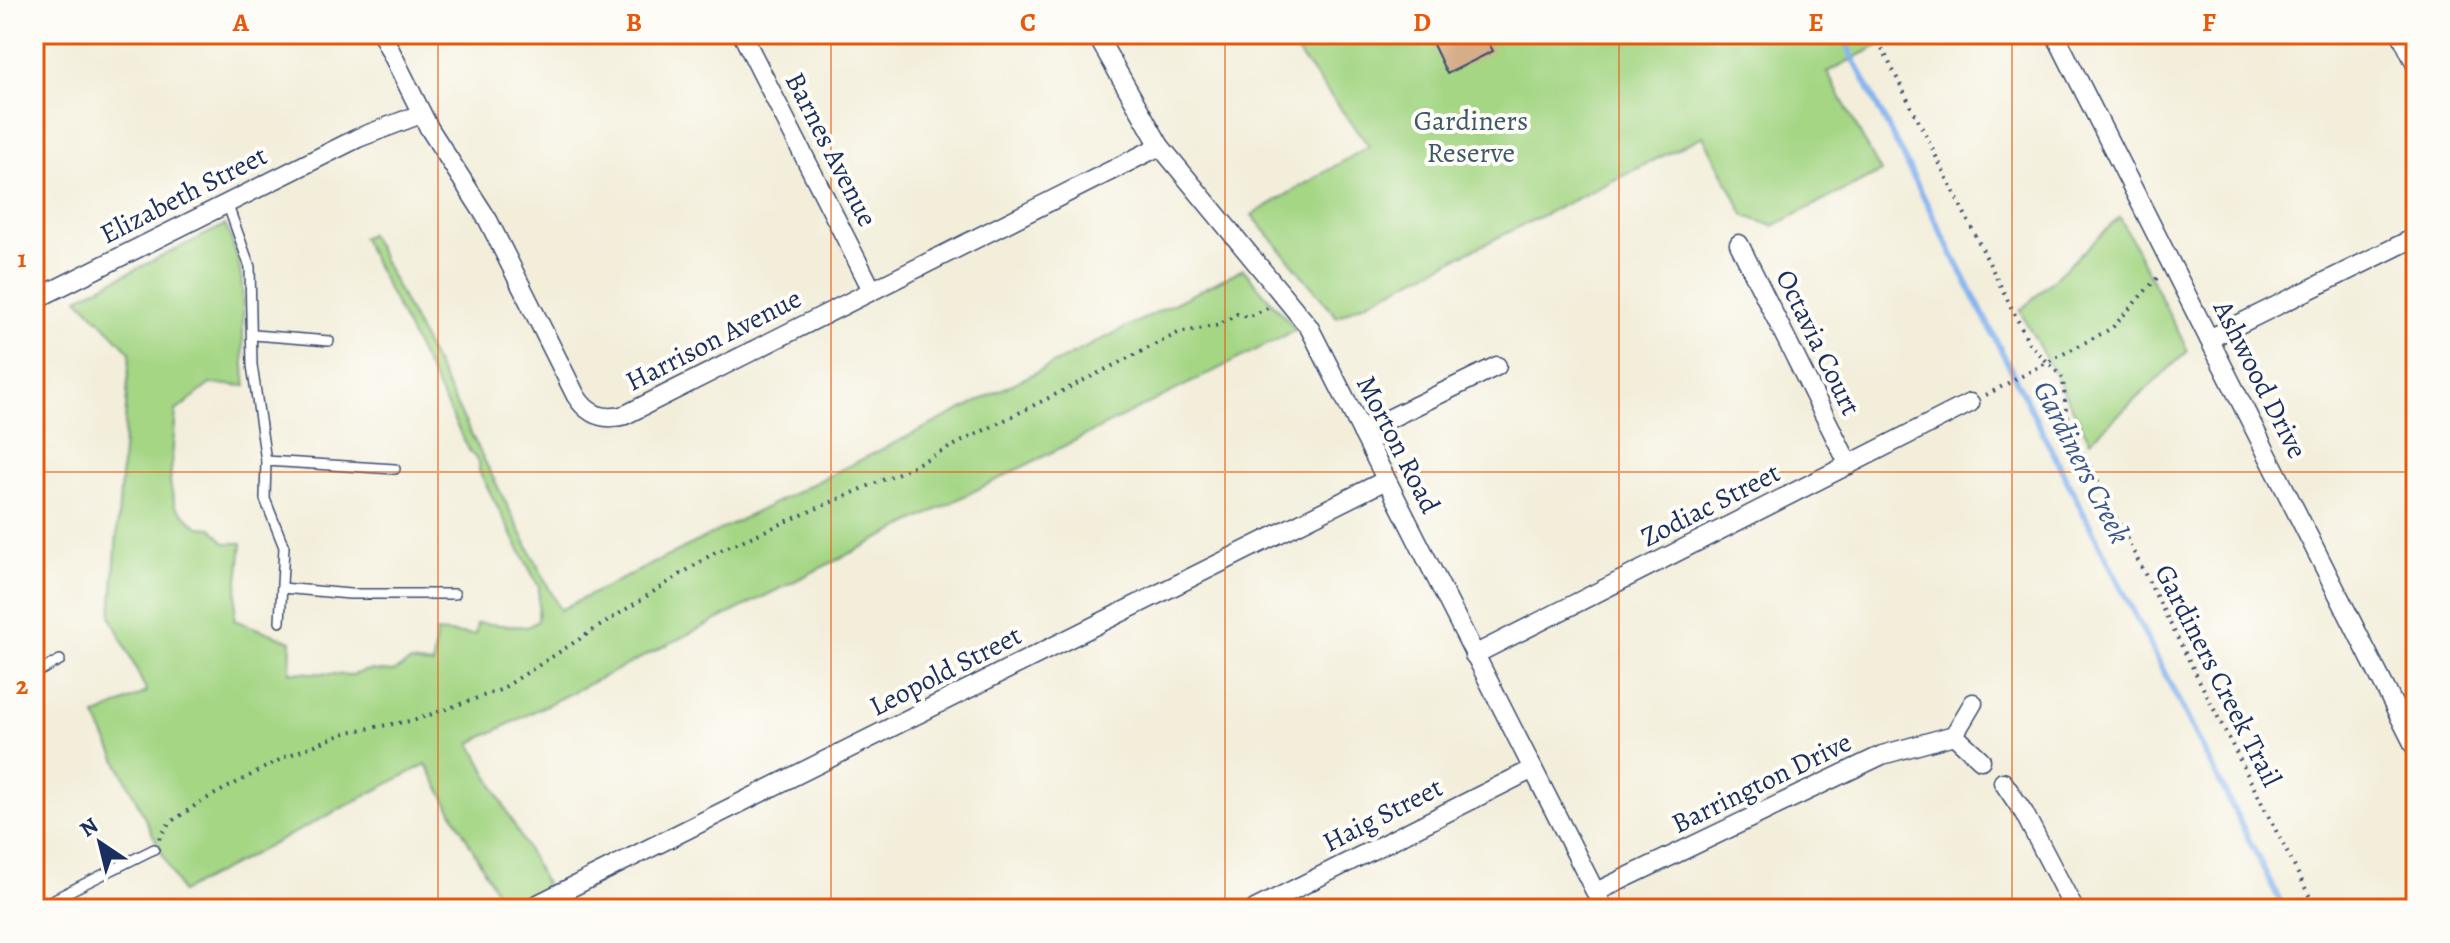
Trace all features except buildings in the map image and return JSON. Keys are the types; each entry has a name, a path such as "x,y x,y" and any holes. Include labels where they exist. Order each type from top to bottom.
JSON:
{"street":[{"name":"Harrison Avenue","path":"382,34 418,108 488,220 576,396 590,413 606,417 625,415 1160,146"},
{"name":"Barnes Avenue","path":"742,34 872,290"},
{"name":"Morton Road","path":"1096,34 1160,146 1309,327 1600,901"},
{"name":"Ashwood Drive","path":"2055,34 2416,749"},
{"path":"2401,34 2416,65"},
{"name":"Elizabeth Street","path":"34,300 358,138 387,116 418,108"},
{"path":"2209,339 2416,237"},
{"name":"Octavia Court","path":"1739,244 1849,465"},
{"path":"1362,432 1497,366"},
{"name":"Zodiac Street","path":"1474,655 1970,403"},
{"name":"Leopold Street","path":"528,909 1386,480"},
{"path":"1973,703 1954,735 1981,760"},
{"name":"Barrington Drive","path":"1600,901 1882,755 1954,735"},
{"name":"Haig Street","path":"1255,909 1533,769"},
{"path":"2003,782 2024,813 2074,909"}],"lane":[{"path":"227,203 250,267 254,335 252,365 266,461 265,499 284,547 280,622"},
{"path":"254,335 329,341"},
{"path":"266,461 395,469"},
{"path":"282,588 350,594 455,594"},
{"path":"34,674 60,660"},
{"path":"34,909 154,849"}],"path":[{"name":"Gardiners Creek Trail","path":"1875,34 2029,343 2063,378 2066,411 2081,449 2316,909"},
{"path":"1999,387 2112,328 2143,289 2172,265"},
{"path":"154,849 169,823 287,756 348,732 415,720 500,690 714,553 901,472 1178,333 1219,325 1237,314 1248,317 1287,299"}],"green space":[{"name":"Gardiners Reserve","path":"1283,34 1901,34 1827,72 1881,172 1773,226 1745,216 1703,136 1337,317 1252,215 1369,146"},
{"path":"2120,217 2188,351 2090,441 2020,311"},
{"path":"225,225 234,246 242,286 246,386 210,384 176,411 170,483 175,506 198,527 212,528 225,543 242,543 234,620 291,641 290,672 352,675 368,670 393,672 410,662 433,665 436,632 475,635 477,623 527,627 538,621 539,587 479,471 479,462 470,452 362,238 370,234 560,610 1243,269 1296,330 471,743 547,887 505,908 426,764 181,892 95,716 147,692 111,617 130,352 78,298"}],"waterway":[{"name":"Gardiners Creek","path":"1841,34 2284,909"}]}
